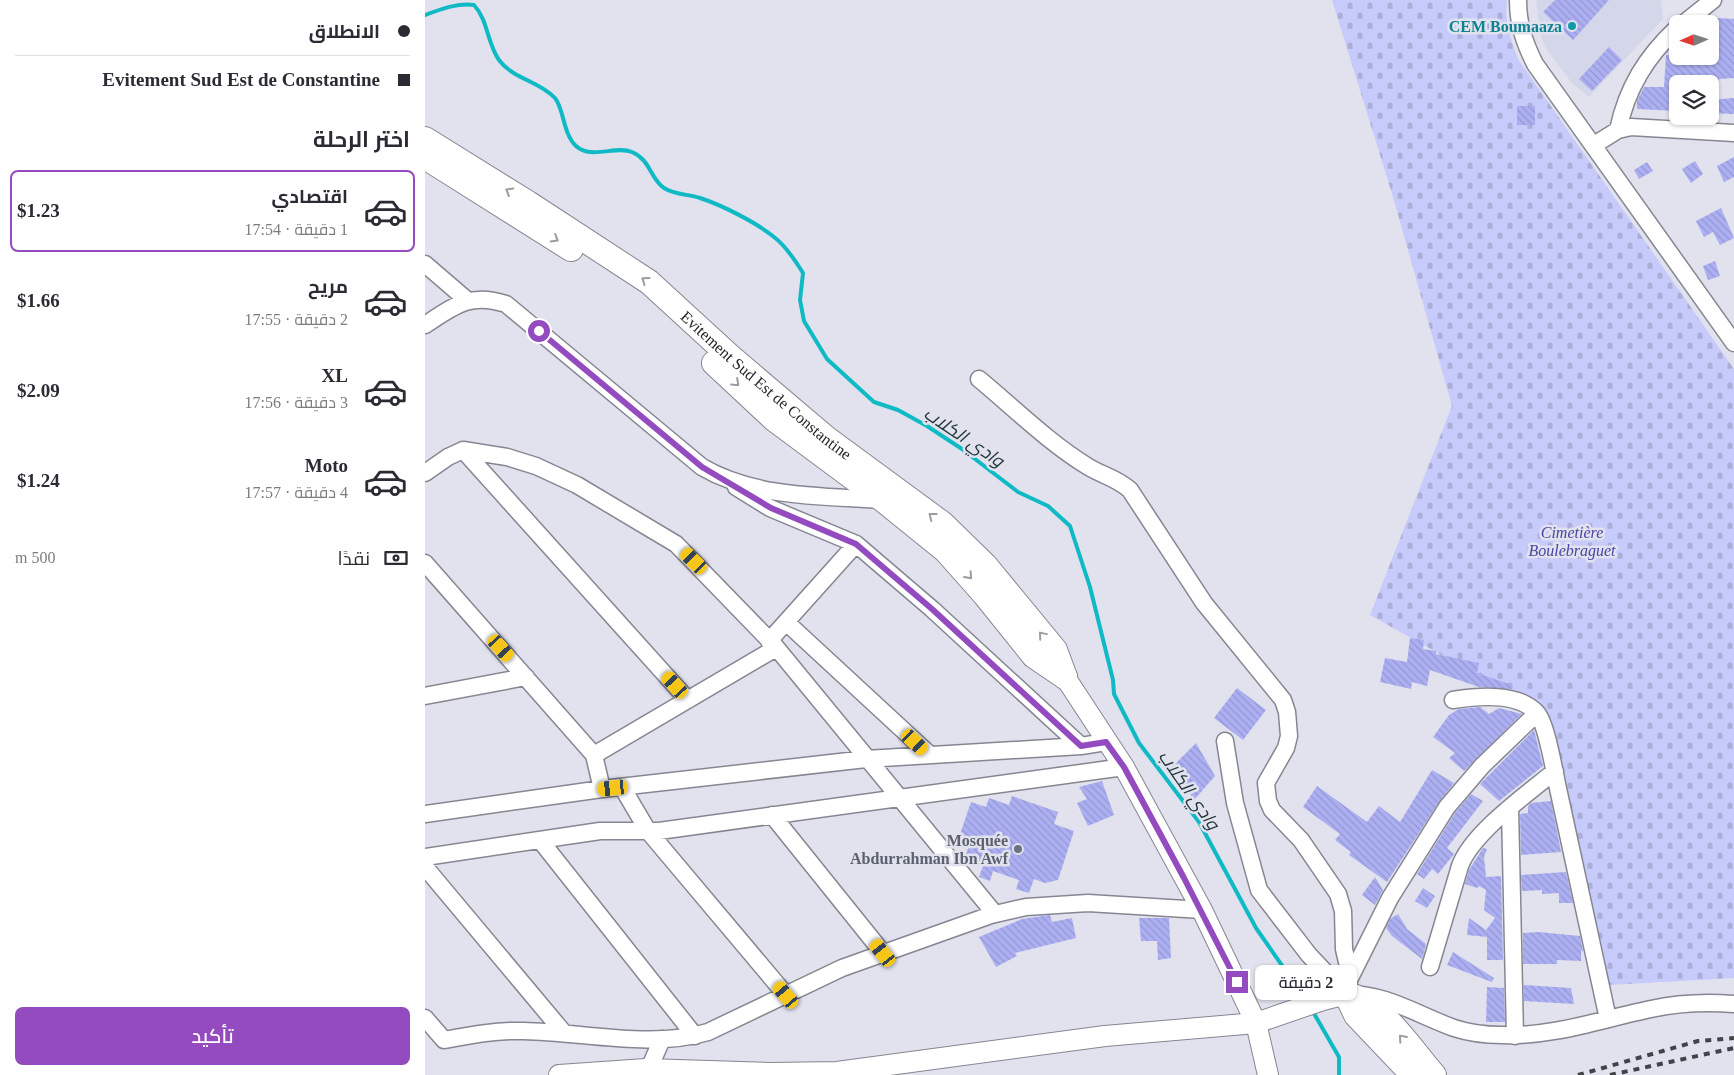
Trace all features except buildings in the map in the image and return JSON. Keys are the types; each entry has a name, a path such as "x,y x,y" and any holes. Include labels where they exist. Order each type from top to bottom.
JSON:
{"highway":[{"name":"Evitement Sud Est de Constantine","path":"425,139 528,202 649,282 733,359 888,493"},
{"name":"Evitement Sud Est de Constantine","path":"425,157 602,268 651,304 774,419 888,493 943,524 985,565 1055,650 1065,678"},
{"path":"1348,985 1356,1015 1413,1075"},
{"path":"1348,985 1374,1007 1434,1075"}],"main road":[{"name":"Evitement Sud Est de Constantine","path":"1065,678 1124,767 1202,910 1256,1023 1268,1075"},
{"path":"559,1075 649,1069 771,1073 837,1072 1105,1036 1256,1023 1323,1000 1348,985"}],"street":[{"path":"1518,0 1519,22 1524,43 1535,64 1594,144 1734,343"},
{"path":"1694,15 1713,0"},
{"path":"1618,130 1630,89 1639,71 1669,36"},
{"path":"1594,144 1618,130 1631,128 1734,133"},
{"path":"425,264 468,301"},
{"path":"425,325 460,303 489,298 506,304 702,467 771,508 856,544 932,609 1081,746"},
{"path":"979,378 1065,450 1088,467 1121,481 1130,490 1204,603 1283,700 1287,712 1289,736 1286,748 1266,783 1268,801 1272,810 1301,840 1338,894 1343,912 1344,949 1348,985"},
{"path":"463,450 688,700"},
{"path":"425,472 463,450 498,455 536,466 577,484 676,544 773,644 995,914"},
{"path":"724,480 791,493 888,493"},
{"path":"594,755 688,700 773,644 786,622 856,544"},
{"path":"425,563 594,755 603,789"},
{"path":"786,622 930,755"},
{"path":"425,696 526,677"},
{"path":"1453,700 1488,697 1504,699 1525,704 1537,713 1555,772 1608,1019"},
{"path":"1348,985 1390,898 1455,796 1500,747 1537,713"},
{"path":"1225,741 1235,803 1259,890 1309,955 1360,994 1382,998 1469,1032 1515,1036 1562,1030 1653,1008 1690,1003 1734,1004"},
{"path":"425,814 603,789 866,759 1081,746 1106,742"},
{"path":"425,857 601,831 648,831 1124,767"},
{"path":"1430,967 1463,858 1472,844 1510,808 1555,772"},
{"path":"622,787 648,831 786,995"},
{"path":"1510,808 1515,1036"},
{"path":"772,815 883,953"},
{"path":"540,840 695,1036"},
{"path":"425,866 564,1033"},
{"path":"425,1018 444,1040 495,1031 662,1039 695,1036 708,1032 842,968 995,914 1026,907 1088,903 1202,910"},
{"path":"649,1069 662,1039"}],"shaded area":[{"path":"1536,0 1661,0 1663,19 1589,97 1572,83 1545,47 1540,32"}],"green space":[{"name":"Cimetière Boulebraguet","path":"1332,0 1507,0 1507,23 1518,59 1734,369 1734,978 1609,985 1541,711 1370,615 1452,406 1393,197"}],"waterway":[{"name":"وادي الكلاب","path":"425,15 455,6 474,5 479,11 499,60 511,72 549,92 555,98 569,135 576,146 589,152 619,150 632,152 643,160 656,180 664,188 718,205 749,220 774,237 786,249 803,273 800,300 804,321 827,359 874,402 898,410 927,426 962,449 1018,492 1048,506 1070,526 1090,587 1113,680 1114,694 1139,743 1199,822 1256,928 1306,1000"},
{"name":"وادي الكلاب","path":"1312,1010 1339,1057 1339,1075"}],"railway":[{"path":"1578,1075 1698,1041 1734,1038"},
{"path":"1610,1075 1734,1048"}],"place":[{"name":"CEM Boumaaza","path":"1572,26"},
{"name":"Mosquée Abdurrahman Ibn Awf","path":"1018,849"}],"route":[{"path":"539,331 702,467 771,508 856,544 932,609 1081,746 1106,742 1124,767 1202,910 1237,982"}]}
